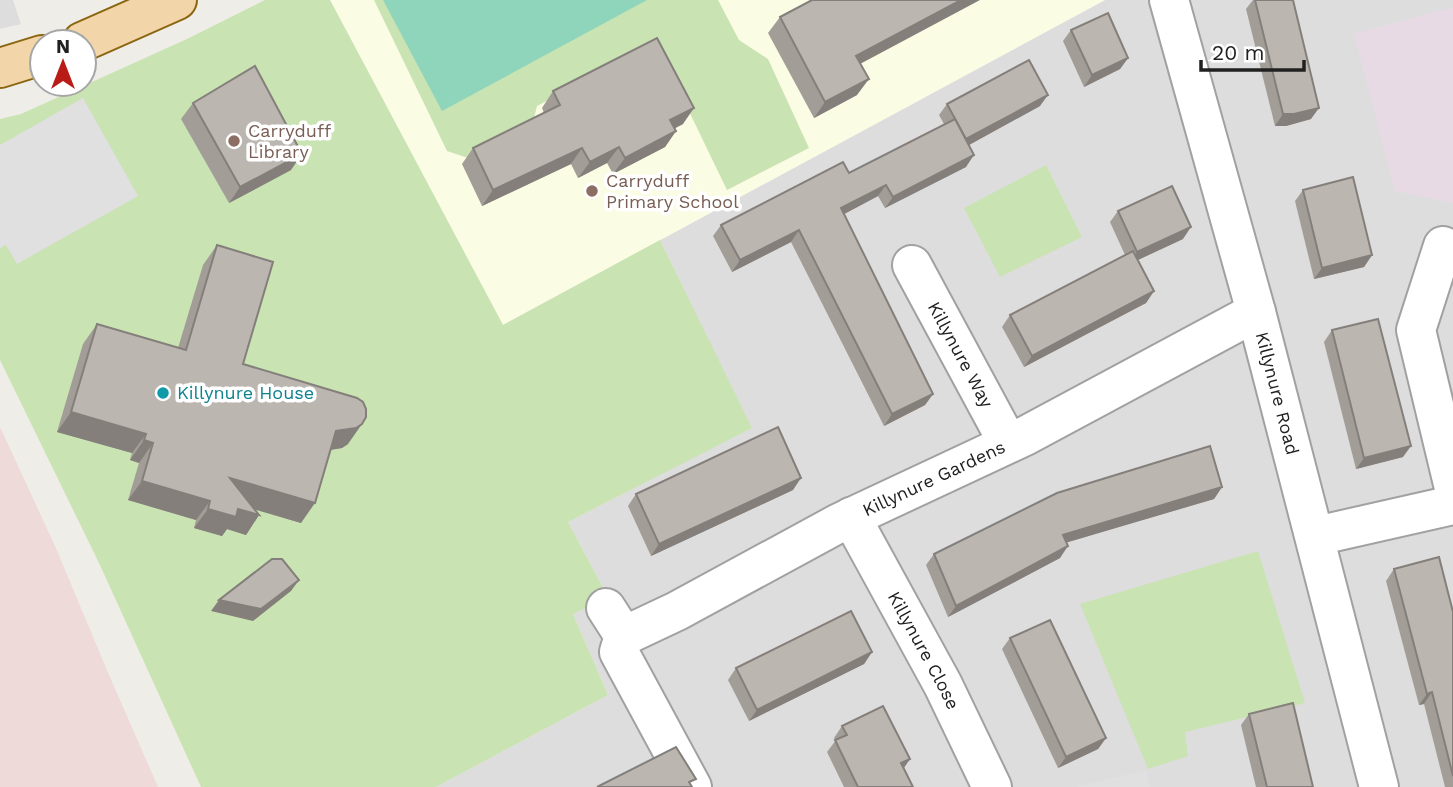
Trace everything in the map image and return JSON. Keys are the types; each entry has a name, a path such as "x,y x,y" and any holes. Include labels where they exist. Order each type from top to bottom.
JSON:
{"main road":[{"path":"98,34 167,2"},
{"path":"0,68 28,59"}],"street":[{"name":"Killynure Road","path":"1169,0 1316,536 1379,787"},
{"path":"1443,246 1416,330 1453,484"},
{"name":"Killynure Way","path":"912,265 1008,443"},
{"name":"Killynure Gardens","path":"692,787 616,632 677,611 850,517 1025,436 1256,312"},
{"path":"1316,536 1453,505"},
{"name":"Killynure Close","path":"850,517 943,685 992,787"}],"shaded area":[{"path":"0,0 13,0 21,24 0,29"},
{"name":"Carryduff Primary School","path":"330,0 1105,0 503,325"},
{"path":"1105,0 1453,0 1453,787 436,787 608,695 573,614 608,597 568,522 751,428 660,240"},
{"path":"1453,7 1453,203 1395,191 1354,34"},
{"path":"83,98 138,196 17,264 6,245 0,248 0,145"},
{"path":"0,427 55,546 158,787 0,787"},
{"path":"1146,770 1150,787 1076,787"}],"green space":[{"path":"265,0 330,0 503,325 660,240 752,428 568,522 608,597 573,614 608,695 436,787 201,787 99,563 0,360 0,119 21,114 56,98 98,98 98,79"},
{"path":"374,0 718,0 739,40 768,59 809,148 727,190 656,43 537,106 532,126 468,158 447,151"},
{"path":"383,0 647,0 442,111"},
{"path":"1046,165 1082,237 1000,277 964,208"},
{"path":"1258,551 1305,703 1185,732 1188,756 1148,769 1080,604"}],"building":[{"path":"812,0 961,0 856,56 869,79 825,102 780,17"},
{"path":"1255,0 1293,0 1319,108 1283,114"},
{"path":"1108,13 1128,58 1092,75 1071,30"},
{"path":"657,38 694,108 670,120 676,131 625,158 619,147 590,162 582,148 493,190 473,148 560,105 553,91"},
{"path":"1029,60 1048,95 966,139 947,104"},
{"name":"Carryduff Library","path":"255,66 302,154 240,187 193,103"},
{"path":"955,119 974,155 893,197 886,185 841,208 933,394 892,414 799,230 740,260 721,225 843,162 849,173"},
{"path":"1353,177 1372,255 1322,268 1303,190"},
{"path":"1172,186 1191,227 1137,252 1118,211"},
{"name":"Killynure House","path":"217,245 273,262 243,364 357,398 363,402 366,409 362,424 356,428 336,431 315,503 230,478 259,515 238,509 236,517 208,509 210,501 142,481 153,443 144,440 146,434 71,412 97,324 186,350"},
{"path":"1133,251 1154,291 1032,356 1010,315"},
{"path":"1378,319 1411,446 1364,458 1332,330"},
{"path":"778,427 801,478 659,544 636,494"},
{"path":"1210,446 1222,487 1063,535 1068,546 956,606 934,554 1057,493"},
{"path":"1439,557 1453,612 1453,776 1432,692 1427,694 1394,569"},
{"path":"272,559 282,559 299,580 261,609 219,600"},
{"path":"851,611 872,652 757,710 736,668"},
{"path":"1050,620 1106,738 1066,757 1010,638"},
{"path":"1293,703 1313,787 1267,787 1249,714"},
{"path":"883,706 910,759 901,763 913,787 858,787 835,740 847,735 842,726"},
{"path":"676,747 696,779 689,782 692,787 597,787"}],"place":[{"name":"Carryduff Library","path":"234,141"},
{"name":"Carryduff Primary School","path":"592,191"},
{"name":"Killynure House","path":"163,393"}]}
